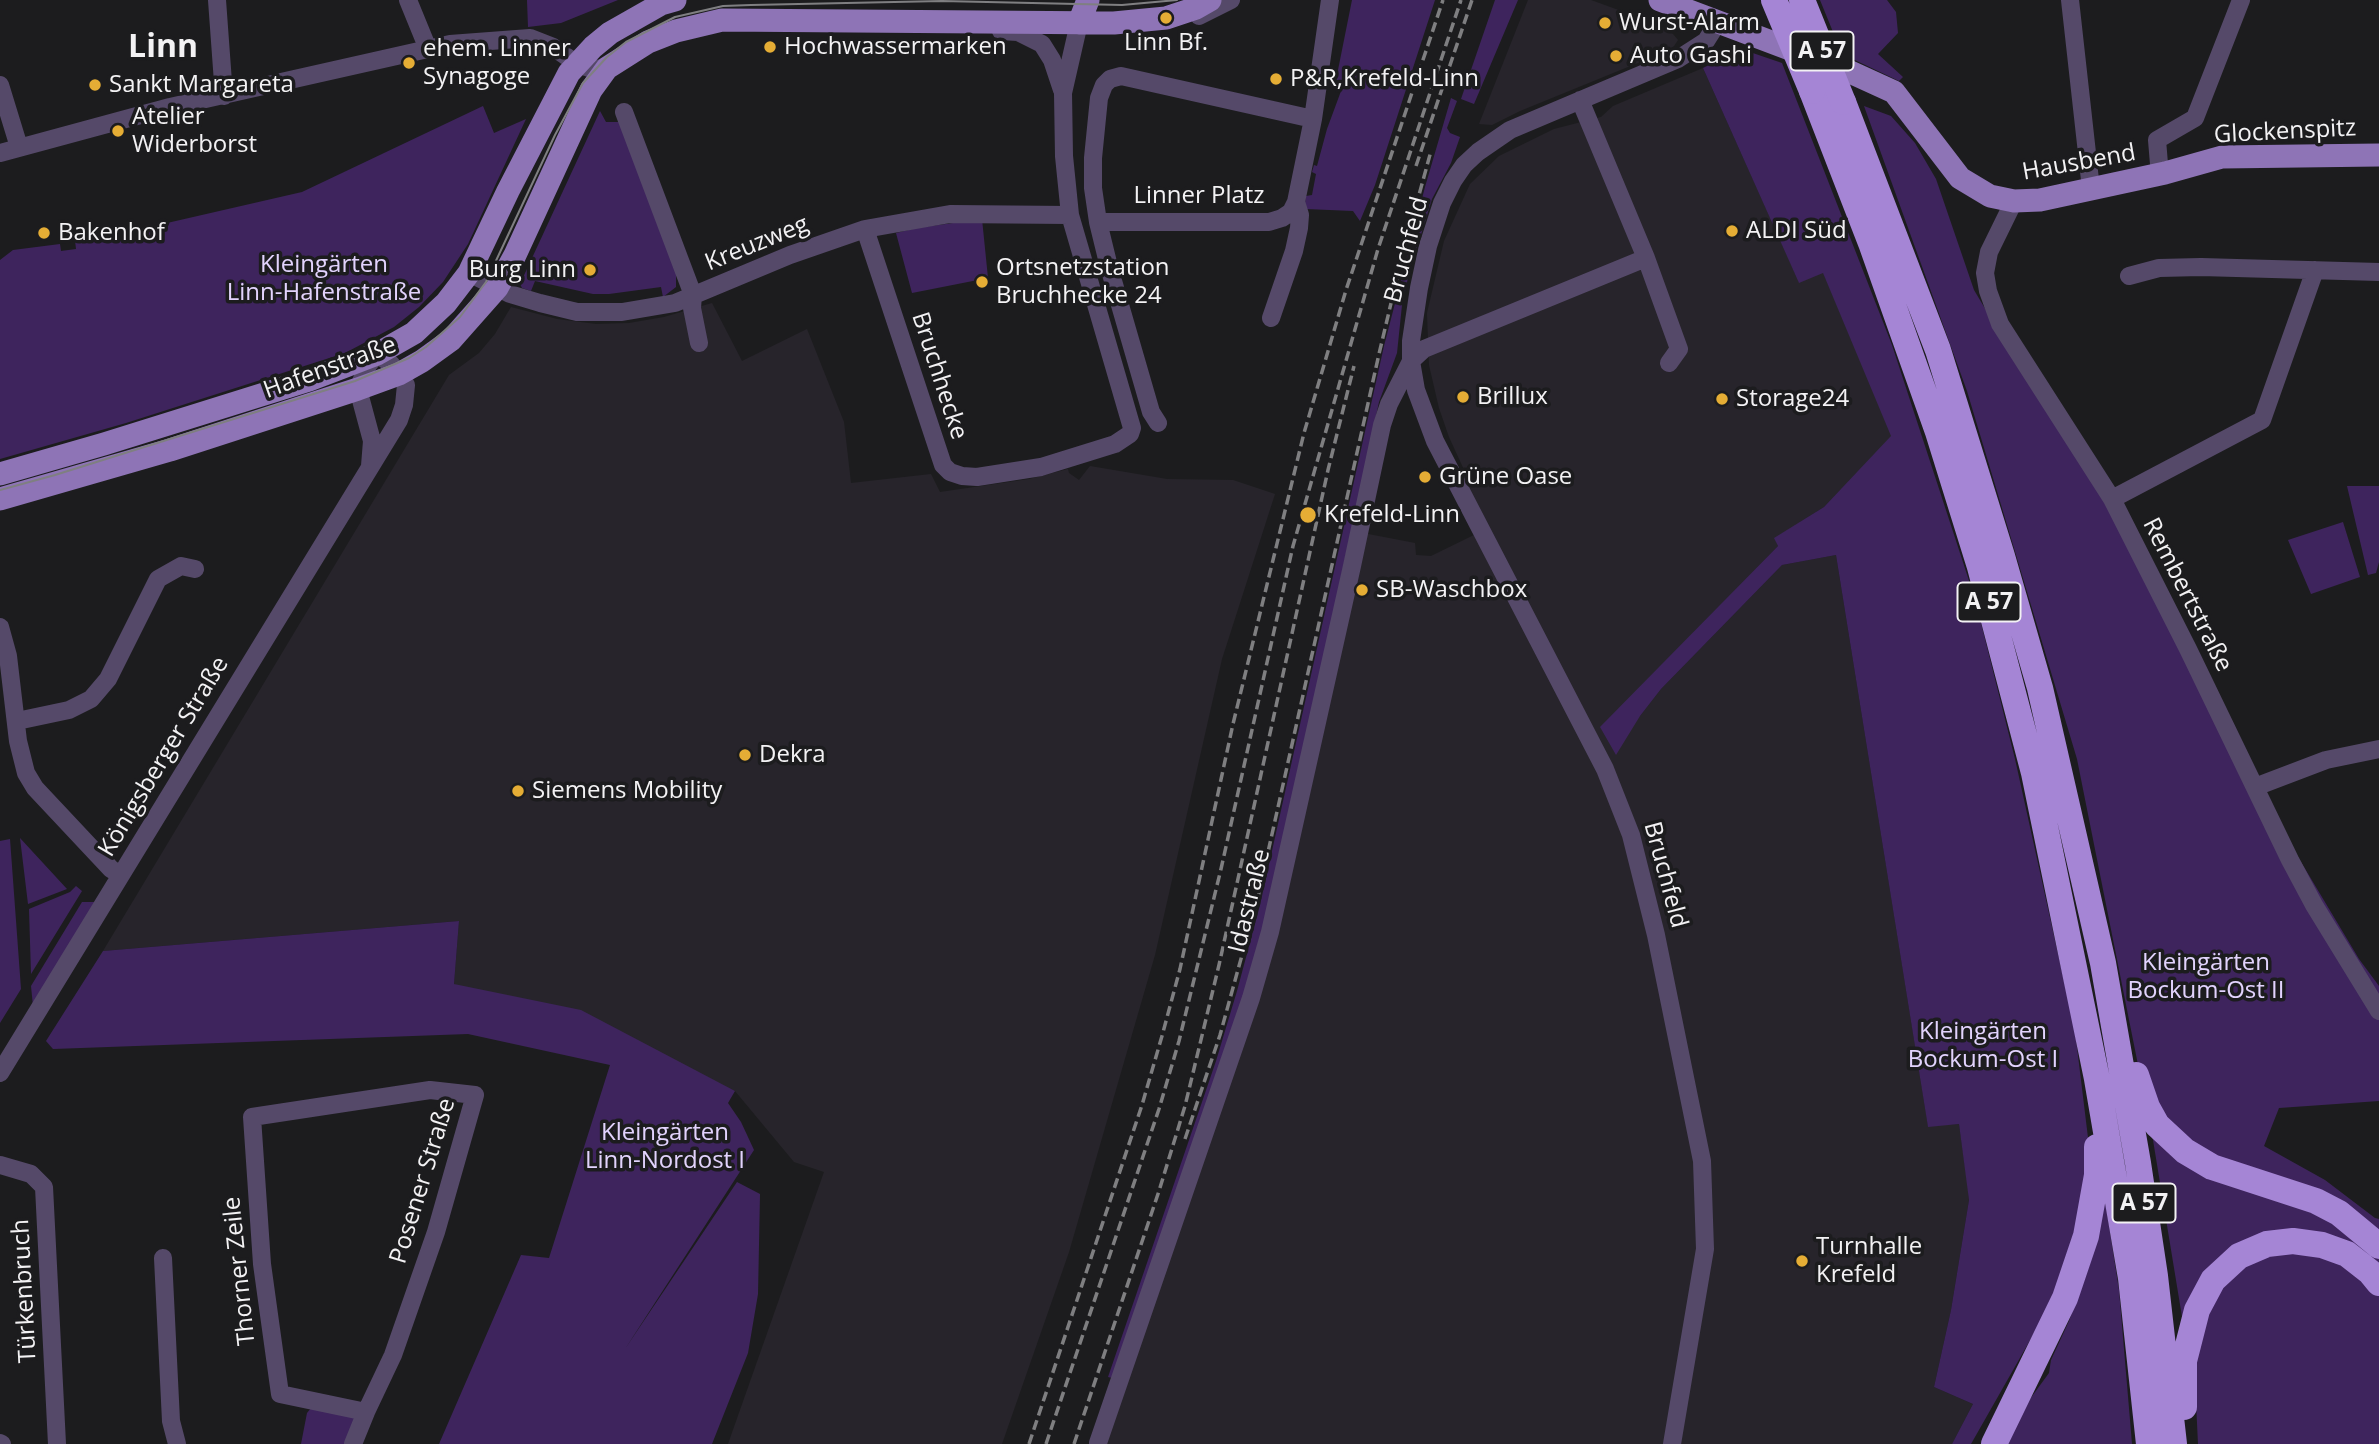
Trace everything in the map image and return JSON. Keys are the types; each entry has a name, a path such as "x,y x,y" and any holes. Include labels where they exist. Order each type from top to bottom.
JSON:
{"highway":[{"name":"A 57","path":"1774,0 1812,91 1918,372 1980,567 2034,773 2097,1079 2131,1278 2149,1444"},
{"name":"A 57","path":"1802,0 1938,350 2040,688 2103,963 2140,1176 2177,1444"},
{"path":"2103,963 2122,1008 2136,1075 2147,1107 2157,1125 2185,1151 2212,1167 2316,1201 2339,1213 2379,1246"},
{"path":"1994,1444 2065,1298 2086,1236 2097,1175 2097,1079"},
{"path":"2177,1444 2184,1403 2184,1361 2197,1310 2213,1280 2239,1256 2267,1244 2293,1241 2322,1245 2347,1254 2370,1272 2379,1283"},
{"path":"1981,1444 2036,1356"}],"main road":[{"name":"Hafenstraße","path":"0,474 309,380 377,354 414,332 446,303 469,273 550,107 577,64 610,33 661,4 675,0"},
{"path":"607,68 648,42 700,24 722,20 959,21 1084,9 1143,21 1171,16 1210,0"},
{"name":"Hausbend","path":"1660,0 1848,71 1894,92 1960,178 1990,196 2014,201 2040,200 2157,170"},
{"name":"Hafenstraße","path":"0,499 170,450 358,389 399,374 422,361 451,340 497,288 515,255 591,90 607,68"},
{"name":"Glockenspitz","path":"2157,170 2222,157 2379,155"}],"street":[{"path":"218,0 224,96"},
{"path":"408,0 428,49"},
{"path":"1171,16 1185,19 1199,16 1231,0"},
{"path":"2070,0 2091,189"},
{"path":"2157,170 2157,140 2195,118 2241,0"},
{"path":"1296,202 1313,119 1329,1"},
{"path":"830,20 870,12 1067,14 1084,9"},
{"path":"1070,215 1064,156 1063,93 1084,9"},
{"path":"959,21 973,30 1018,32 1037,41 1052,60 1063,93"},
{"name":"Bruchfeld","path":"1672,1444 1705,1249 1702,1161 1653,922 1617,796 1450,473 1416,390 1411,361 1413,320 1423,267 1442,204 1464,166 1492,141 1527,122 1678,59 1706,41 1718,22"},
{"path":"0,153 170,107 450,44 530,38 553,47 577,64 592,69 607,68"},
{"name":"Linner Platz","path":"1158,424 1151,412 1098,222 1093,188 1093,158 1099,98 1104,85 1110,79 1121,76 1313,119"},
{"path":"0,85 19,147"},
{"path":"1580,100 1646,258 1679,349 1669,363"},
{"path":"624,112 693,295 692,308 699,343"},
{"name":"Rembertstraße","path":"2014,201 1989,252 1985,273 1988,291 2000,324 2112,499 2314,905 2379,1011"},
{"name":"Linner Platz","path":"1098,222 1269,222 1282,219 1291,212 1296,202"},
{"name":"Linner Platz","path":"1271,318 1297,240 1300,215 1296,202"},
{"name":"Kreuzweg","path":"469,273 497,288 540,303 577,312 622,313 661,307 864,229 950,214 1070,215"},
{"name":"Bruchhecke","path":"864,229 943,465 950,472 962,477 977,477 1041,467 1115,444 1130,434 1132,428 1070,215"},
{"path":"1411,361 1424,349 1646,258"},
{"path":"2129,276 2159,268 2201,267 2379,272"},
{"path":"2112,499 2262,420 2315,270"},
{"path":"370,466 372,441 358,389 368,365 377,354 399,374"},
{"name":"Idastraße","path":"1098,1443 1246,1011 1266,945 1382,425 1389,404 1411,361"},
{"name":"Königsberger Straße","path":"0,1073 398,420 404,405 406,385 399,374"},
{"path":"17,721 69,710 91,699 108,679 158,579 181,566 195,569"},
{"path":"0,627 8,656 18,741 26,773 35,788 111,869 121,875"},
{"path":"2255,787 2326,760 2379,749"},
{"name":"Posener Straße","path":"252,1117 430,1090 475,1095 436,1232 393,1355 366,1412"},
{"name":"Thorner Zeile","path":"252,1117 262,1264 281,1394 366,1412"},
{"name":"Türkenbruch","path":"0,1164 31,1174 44,1188 57,1444"},
{"path":"163,1258 171,1421 177,1444"},
{"path":"354,1444 366,1412"}],"shaded area":[{"path":"1528,0 1591,0 1668,28 1678,40 1672,49 1492,125 1479,124"},
{"path":"1703,68 1799,282 1823,272 1892,436 1824,507 1775,538 1778,546 1601,727 1640,716 1661,689 1782,565 1836,555 1928,1126 1959,1124 1968,1187 1969,1200 1951,1310 1934,1387 1973,1404 1952,1444 1091,1444 1238,1054 1363,533 1415,543 1416,555 1431,556 1474,535 1447,483 1466,474 1439,408 1429,365 1427,313 1444,241 1470,184 1499,156 1554,129 1601,117 1613,106"},
{"path":"712,303 742,361 807,329 844,422 851,483 931,474 940,492 1029,479 1068,469 1069,473 1079,480 1090,466 1167,479 1233,480 1275,494 1222,659 1155,955 1069,1252 1002,1444 728,1444 824,1172 794,1162 735,1091 454,984 459,921 103,951 449,375 479,353 495,334 511,307 557,319 596,324 629,323 664,317"}],"green space":[{"path":"527,0 618,0 561,23 528,27"},
{"path":"1352,0 1435,0 1375,185 1360,221 1353,211 1306,209 1305,203 1306,196 1312,195 1316,174 1312,172 1314,165 1317,166 1344,83 1336,80"},
{"path":"1495,0 1518,0 1474,104 1461,99"},
{"path":"1820,0 1887,0 1896,12 1898,33 1878,54 1903,77 1899,81 1842,54"},
{"name":"Kleingärten Bockum-Ost I","path":"1741,49 1782,63 1892,345 1975,599 2015,759 2075,1031 2089,1146 2077,1231 2054,1298 1971,1444 1952,1444 1973,1404 1934,1387 1951,1310 1969,1200 1959,1124 1928,1127 1836,555 1782,565 1661,689 1640,716 1616,755 1600,727 1778,546 1774,538 1824,507 1891,436 1823,273 1799,283 1703,68"},
{"path":"1451,98 1457,101 1447,128 1450,133 1460,137 1451,163 1432,199 1409,273 1402,305 1397,353 1379,402 1269,909 1245,996 1112,1378 1108,1377 1216,1061 1237,991 1260,905 1384,346"},
{"name":"Kleingärten Linn-Hafenstraße","path":"483,106 494,133 526,119 468,244 443,282 419,307 394,327 345,353 126,423 0,459 0,260 13,250 60,244 61,251 76,249 75,240 141,229 302,192"},
{"name":"Kleingärten Bockum-Ost II","path":"1864,106 1891,116 1915,143 1936,179 1974,290 2103,496 2298,857 2359,959 2379,986 2379,1101 2279,1108 2264,1146 2325,1180 2379,1219 2379,1444 2198,1444 2196,1402 2153,1140 2077,759 1967,391"},
{"path":"600,111 606,122 619,122 676,273 676,287 663,297 661,287 593,294 535,281 531,291 522,288 520,284"},
{"path":"982,219 988,278 912,293 896,233"},
{"path":"2347,486 2379,486 2379,562 2376,573 2368,575"},
{"path":"2343,522 2360,577 2311,594 2288,540"},
{"path":"20,838 67,889 28,904"},
{"path":"10,839 21,989 0,1023 0,841"},
{"path":"76,886 82,891 31,974 29,909 70,892"},
{"path":"82,902 97,902 33,1006 31,986"},
{"name":"Kleingärten Linn-Nordost I","path":"459,921 454,984 581,1010 735,1091 728,1103 741,1122 754,1150 625,1349 737,1182 760,1194 758,1294 748,1353 712,1444 439,1444 521,1255 549,1258 610,1065 468,1034 53,1049 46,1041 103,951"},
{"path":"2105,1200 2119,1290 2132,1444 2003,1444 2049,1373 2051,1360 2069,1321 2093,1252"},
{"path":"311,1408 356,1416 349,1444 301,1444 307,1413"}],"tram line":[{"path":"0,490 355,381 409,358 426,347 460,317 486,282 555,135 583,83 607,57 626,42 675,17 723,6 751,5 942,1 1122,5 1177,0"}],"railway":[{"path":"1029,1444 1142,1105 1162,1036 1180,969 1233,724 1304,433 1346,290 1443,0"},
{"path":"1046,1444 1159,1109 1179,1041 1221,869 1293,546 1378,249 1461,0"},
{"path":"1416,166 1472,0"},
{"path":"1185,1139 1220,1035 1258,897 1379,354 1431,151"},
{"path":"1074,1444 1185,1106 1219,965 1328,470 1354,366"}],"place":[{"name":"Linn Bf.","path":"1166,18"},
{"name":"Wurst-Alarm","path":"1605,23"},
{"name":"Hochwassermarken","path":"770,47"},
{"name":"Auto Gashi","path":"1616,56"},
{"name":"ehem. Linner Synagoge","path":"409,63"},
{"name":"P&R,Krefeld-Linn","path":"1276,79"},
{"name":"Sankt Margareta","path":"95,85"},
{"name":"Atelier Widerborst","path":"118,131"},
{"name":"ALDI Süd","path":"1732,231"},
{"name":"Bakenhof","path":"44,233"},
{"name":"Burg Linn","path":"590,270"},
{"name":"Ortsnetzstation Bruchhecke 24","path":"982,282"},
{"name":"Brillux","path":"1463,397"},
{"name":"Storage24","path":"1722,399"},
{"name":"Grüne Oase","path":"1425,477"},
{"name":"Krefeld-Linn","path":"1308,515"},
{"name":"SB-Waschbox","path":"1362,590"},
{"name":"Dekra","path":"745,755"},
{"name":"Siemens Mobility","path":"518,791"},
{"name":"Turnhalle Krefeld","path":"1802,1261"}],"district":[{"name":"Linn","path":"163,48"}]}
